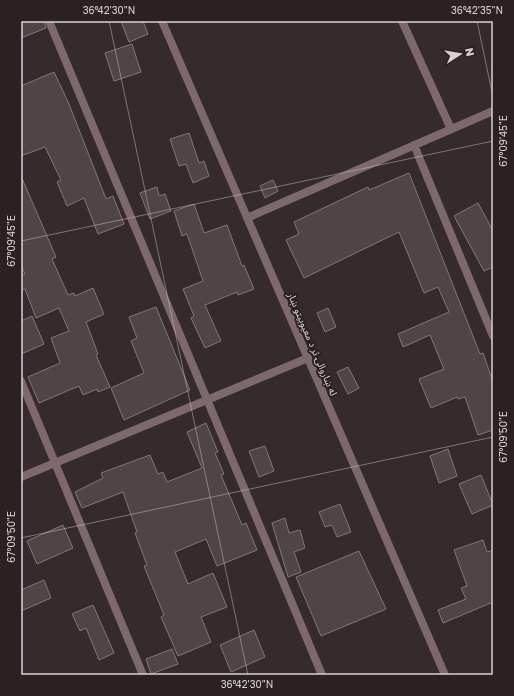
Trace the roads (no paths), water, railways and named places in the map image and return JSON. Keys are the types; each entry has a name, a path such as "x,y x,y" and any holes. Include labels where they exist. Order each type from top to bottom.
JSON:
{"street":[{"path":"50,21 322,675"},
{"name":"له ښاروالۍ تر د معیوبیتو ښار","path":"162,21 445,675"},
{"path":"402,21 451,129"},
{"path":"247,218 493,111"},
{"path":"414,145 493,336"},
{"path":"21,477 308,358"},
{"path":"21,381 143,675"}]}
